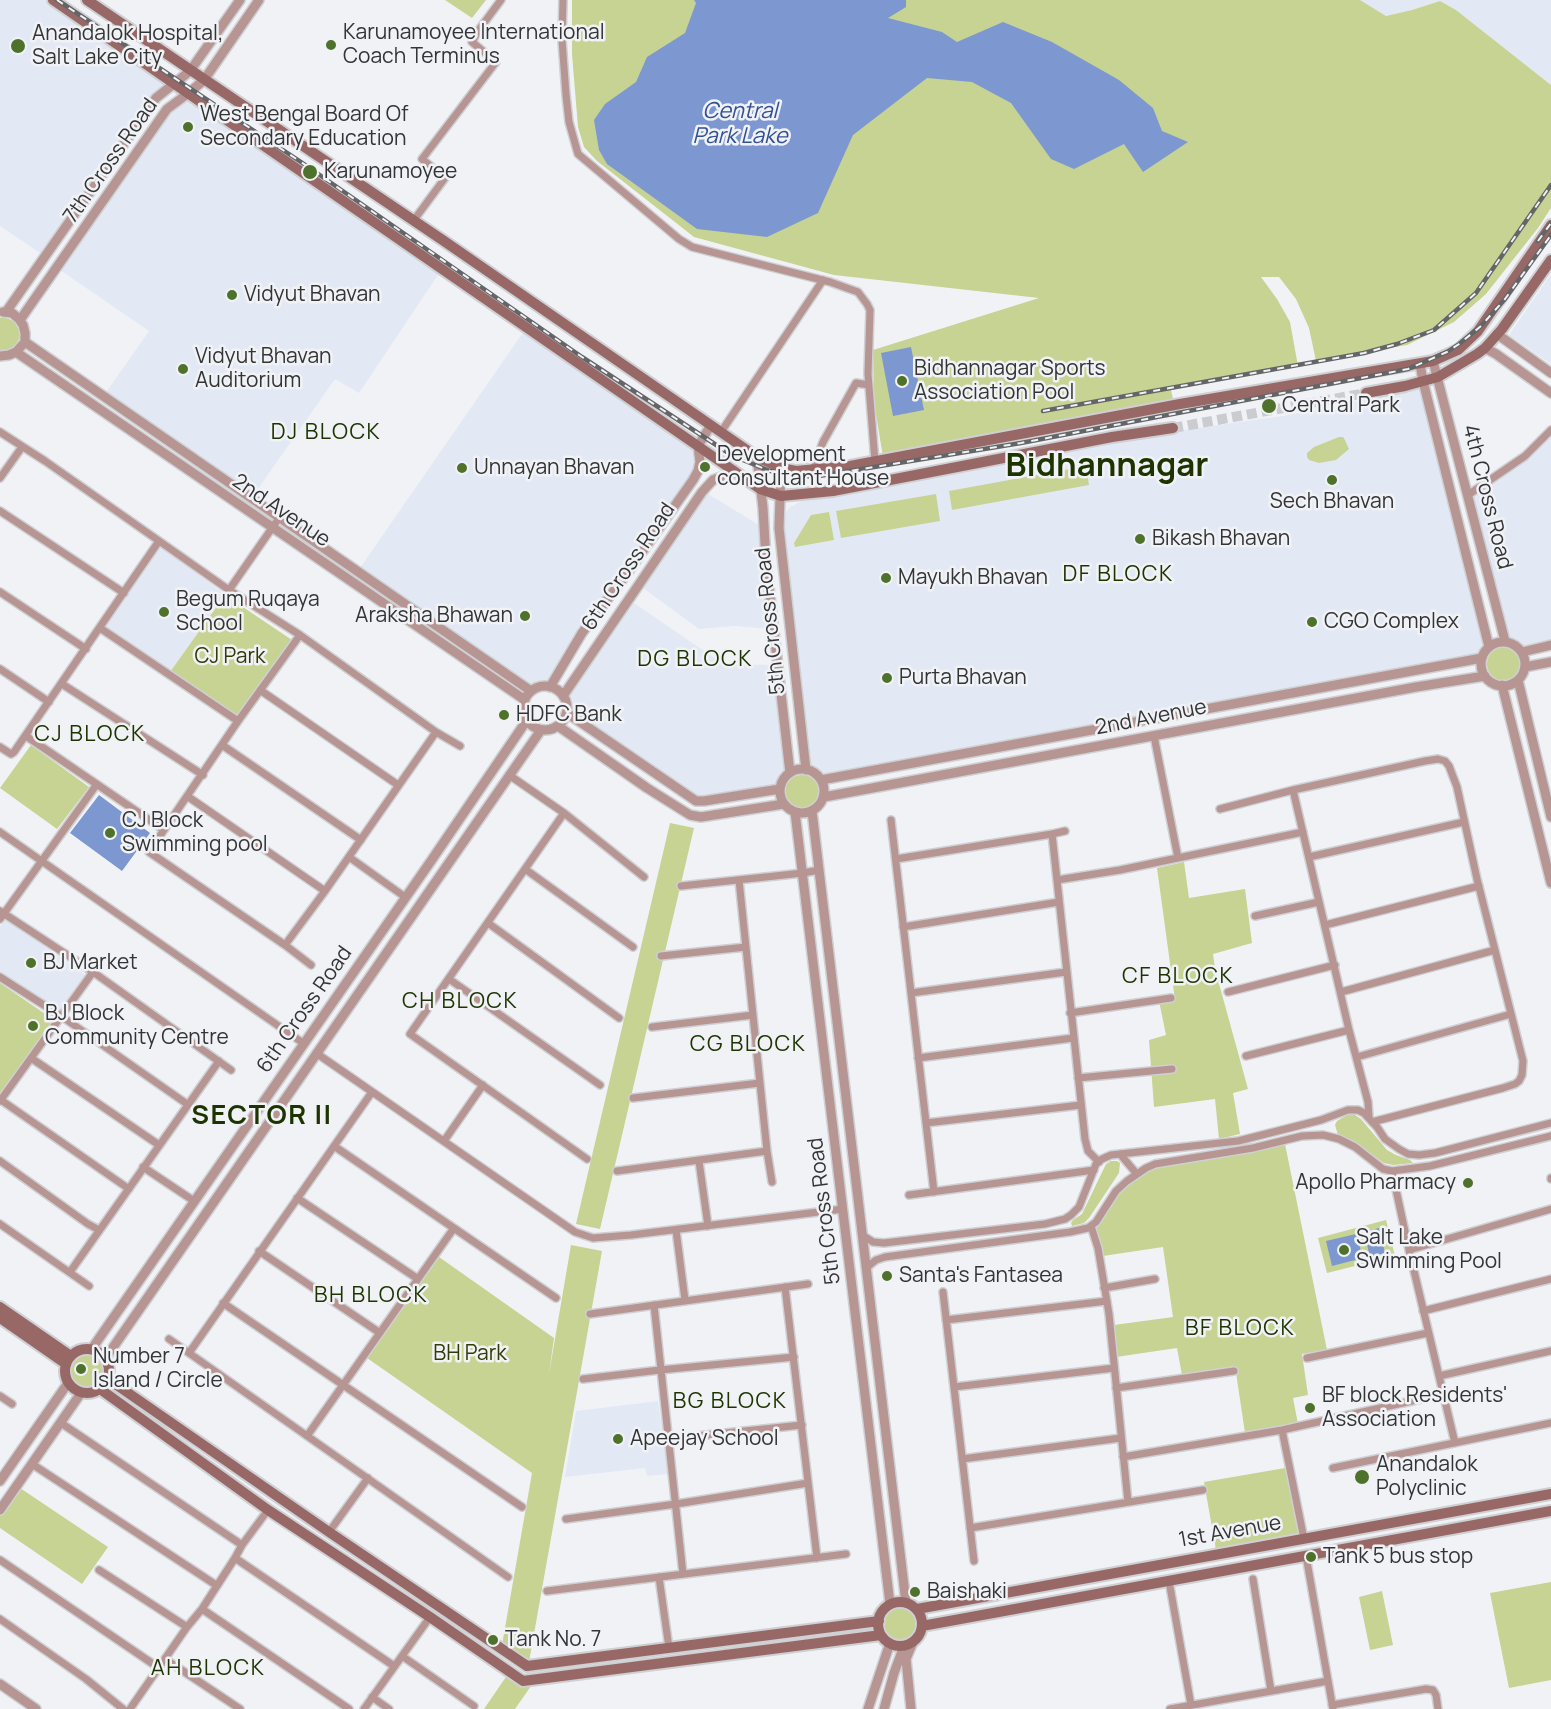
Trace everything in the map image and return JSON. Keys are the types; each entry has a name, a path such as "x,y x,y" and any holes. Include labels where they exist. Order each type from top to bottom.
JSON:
{"main road":[{"path":"53,0 760,489 781,496 833,491 1173,428"},
{"path":"87,0 414,220 757,457 781,468 796,471 875,462 1180,404 1433,361 1458,350 1478,331 1551,225"},
{"path":"1366,393 1405,387 1438,377 1461,365 1485,348 1502,329 1551,260"},
{"path":"973,443 977,463"},
{"path":"0,1307 68,1360"},
{"path":"0,1318 68,1360"},
{"path":"80,1350 91,1350 105,1359 109,1370 108,1379 100,1389 93,1393 81,1393 68,1383 65,1373 68,1360 80,1350"},
{"path":"108,1379 527,1665 879,1621"},
{"path":"100,1389 268,1510 523,1681 593,1671 885,1639 909,1644 918,1637 922,1626 921,1615 917,1609 901,1602 890,1605 882,1611 879,1621 885,1639"},
{"name":"1st Avenue","path":"917,1609 1551,1494"},
{"path":"922,1626 1551,1511"},
{"path":"1356,1529 1360,1546"},
{"path":"359,1570 367,1557"},
{"path":"592,1657 593,1671"}],"street":[{"name":"7th Cross Road","path":"3,312 156,98 190,71 240,0"},
{"name":"7th Cross Road","path":"20,320 167,109 204,80 259,0"},
{"path":"414,220 445,178 422,159 496,62 472,42 501,0"},
{"path":"563,0 562,40 569,122 578,154 679,239 692,247 823,280 858,292 867,304 870,310 868,385 875,462"},
{"path":"721,432 823,280"},
{"path":"0,356 16,352 25,342 25,333 20,320 12,313 3,312"},
{"path":"1497,334 1551,373"},
{"name":"2nd Avenue","path":"25,342 531,691"},
{"path":"1485,348 1551,393"},
{"name":"2nd Avenue","path":"16,352 525,700"},
{"name":"4th Cross Road","path":"1433,361 1505,641"},
{"path":"1420,364 1489,647"},
{"path":"813,469 823,442 856,383 868,385"},
{"path":"550,687 582,633 628,572 698,471 700,462 698,446 711,426"},
{"path":"1468,495 1525,456 1551,429"},
{"path":"0,432 229,590 300,635 436,732 460,746"},
{"path":"0,478 22,447"},
{"path":"757,457 766,561 790,773"},
{"name":"5th Cross Road","path":"781,468 779,528 806,770"},
{"name":"6th Cross Road","path":"564,696 702,492 712,480 735,472"},
{"path":"0,511 124,593"},
{"path":"229,590 279,518"},
{"path":"0,747 11,754 26,736 159,541"},
{"path":"628,572 642,581"},
{"path":"0,592 86,648"},
{"path":"100,628 238,721"},
{"path":"300,635 149,852 311,965"},
{"path":"1505,641 1515,645 1522,652 1525,667 1518,680 1502,686 1492,683 1485,676 1481,664 1489,647 1505,641"},
{"path":"1522,652 1551,645"},
{"name":"2nd Avenue","path":"821,780 1482,658"},
{"path":"1525,667 1551,662"},
{"path":"0,669 50,702"},
{"path":"1413,670 1416,687"},
{"name":"2nd Avenue","path":"824,796 1485,676"},
{"path":"1518,680 1551,817"},
{"path":"62,684 202,775"},
{"path":"1502,686 1551,883"},
{"path":"538,687 554,687 564,696 567,713 558,726 541,730 530,724 523,710 525,700 531,691 538,687"},
{"path":"260,690 398,785"},
{"path":"1194,711 1196,728"},
{"path":"567,713 696,801 780,789"},
{"name":"6th Cross Road","path":"91,1350 527,720"},
{"path":"1130,723 1133,740"},
{"path":"558,726 647,788 692,816 701,817 784,804"},
{"name":"6th Cross Road","path":"105,1359 541,730"},
{"path":"285,945 436,732"},
{"path":"26,736 164,830"},
{"path":"1154,736 1178,858"},
{"path":"222,745 361,840"},
{"path":"1521,762 1536,758"},
{"path":"1220,809 1293,790 1438,759 1445,761 1449,766 1457,787 1511,1014 1522,1061 1522,1075 1515,1084 1370,1119"},
{"path":"806,770 815,773 824,785 824,796 820,805 812,811 795,812 784,804 780,789 790,773 806,770"},
{"path":"509,775 564,813 644,877"},
{"path":"97,784 1,914 93,972 231,1070"},
{"path":"1293,790 1349,1030 1368,1101 1370,1119"},
{"path":"187,796 325,891"},
{"name":"5th Cross Road","path":"812,811 906,1603"},
{"name":"5th Cross Road","path":"795,812 890,1605"},
{"path":"564,813 410,1034 587,1159"},
{"path":"891,820 933,1192"},
{"path":"1309,857 1464,822"},
{"path":"896,859 1065,831"},
{"path":"0,832 303,1043"},
{"path":"1057,880 1120,870 1303,832"},
{"path":"1052,834 1085,1139 1088,1151 1099,1162"},
{"path":"349,857 405,897"},
{"path":"431,861 444,870"},
{"path":"525,869 633,947"},
{"path":"681,886 819,870"},
{"path":"739,880 772,1182"},
{"path":"1325,925 1479,886"},
{"path":"903,927 1059,902"},
{"path":"1255,916 1319,902"},
{"path":"488,923 619,1018"},
{"path":"382,930 396,939"},
{"path":"661,956 746,946"},
{"path":"1341,992 1495,950"},
{"path":"1228,992 1335,965"},
{"path":"93,972 0,1101 129,1189"},
{"path":"911,993 1066,972"},
{"path":"0,977 61,1016 188,1104"},
{"path":"449,979 600,1086"},
{"path":"1070,1013 1171,998"},
{"path":"330,1005 343,1015"},
{"path":"1357,1057 1511,1014"},
{"path":"652,1027 753,1015"},
{"path":"1246,1056 1349,1030"},
{"path":"918,1058 1073,1038"},
{"path":"316,1053 575,1232 593,1238 843,1209"},
{"path":"31,1058 159,1145"},
{"path":"70,1272 219,1061"},
{"path":"1078,1078 1172,1070"},
{"path":"278,1080 292,1088"},
{"path":"633,1098 760,1083"},
{"path":"444,1141 483,1085"},
{"path":"189,1353 372,1092"},
{"path":"926,1123 1081,1105"},
{"path":"862,1235 873,1242 884,1243 1045,1224 1065,1219 1079,1207 1099,1162 1111,1155 1238,1141 1322,1120 1348,1110 1358,1110 1370,1119 1385,1139 1399,1149 1408,1154 1419,1155 1551,1123"},
{"path":"1322,1120 1323,1135"},
{"path":"866,1268 876,1260 885,1257 1070,1232 1091,1226 1116,1191 1136,1173 1155,1164 1253,1148 1302,1136 1323,1135 1339,1139 1355,1147 1392,1172 1418,1168 1551,1136"},
{"path":"1504,1135 1507,1147"},
{"path":"834,1137 850,1136"},
{"path":"334,1146 556,1298"},
{"path":"617,1171 767,1151"},
{"path":"1120,1154 1136,1173"},
{"path":"1418,1168 1419,1155"},
{"path":"0,1161 99,1230"},
{"path":"699,1161 708,1226"},
{"path":"220,1163 234,1172"},
{"path":"143,1167 194,1201"},
{"path":"909,1195 1094,1170"},
{"path":"1392,1172 1455,1443"},
{"path":"297,1198 417,1279"},
{"path":"1409,1250 1551,1209"},
{"path":"1065,1219 1070,1232"},
{"path":"0,1224 89,1286"},
{"path":"1091,1226 1098,1248 1107,1301 1128,1502"},
{"path":"307,1436 454,1228"},
{"path":"676,1230 685,1300"},
{"path":"967,1233 968,1246"},
{"path":"259,1251 380,1333"},
{"path":"1423,1311 1551,1279"},
{"path":"1104,1288 1155,1280"},
{"path":"590,1314 808,1284"},
{"path":"785,1287 817,1558"},
{"path":"943,1292 974,1561"},
{"path":"946,1320 1107,1301"},
{"path":"223,1303 522,1507"},
{"path":"654,1305 683,1574"},
{"path":"1306,1358 1428,1333"},
{"path":"169,1339 508,1577"},
{"path":"1439,1376 1551,1351"},
{"path":"583,1379 794,1357"},
{"path":"954,1387 1114,1368"},
{"path":"1116,1388 1234,1371"},
{"path":"0,1481 68,1383"},
{"path":"0,1510 81,1393"},
{"path":"1123,1457 1282,1430 1443,1394"},
{"path":"0,1396 12,1404"},
{"path":"61,1423 242,1545"},
{"path":"1333,1468 1551,1423"},
{"path":"668,1438 802,1425"},
{"path":"1282,1430 1304,1539"},
{"path":"962,1459 1121,1438"},
{"path":"32,1464 216,1585"},
{"path":"329,1532 368,1478"},
{"path":"566,1519 808,1483"},
{"path":"970,1528 1203,1490"},
{"path":"130,1709 202,1609 242,1545 268,1510"},
{"path":"547,1591 846,1554"},
{"path":"1306,1556 1333,1707 1426,1689 1433,1690 1438,1709"},
{"path":"235,1558 394,1666"},
{"path":"0,1560 159,1668"},
{"path":"99,1570 187,1627"},
{"path":"659,1577 669,1647"},
{"path":"1253,1579 1271,1690"},
{"path":"1169,1581 1191,1705"},
{"path":"202,1609 349,1709"},
{"path":"364,1709 430,1617"},
{"path":"0,1619 86,1679 123,1709"},
{"path":"868,1709 885,1639"},
{"path":"884,1709 894,1673 909,1644"},
{"path":"909,1644 906,1659 911,1709"},
{"path":"402,1656 474,1706"},
{"path":"165,1659 240,1709"},
{"path":"1170,1709 1328,1681"},
{"path":"0,1684 36,1709"},
{"path":"372,1697 389,1709"}],"shaded area":[{"path":"0,0 45,0 164,82 43,255 0,226"},
{"path":"1360,0 1551,0 1551,85 1456,10 1440,1 1386,16"},
{"path":"189,96 440,272 359,393 335,379 253,496 105,394 149,331 60,270 172,109"},
{"path":"1551,274 1551,364 1509,335"},
{"path":"524,331 692,449 695,466 692,479 550,682 537,683 531,687 360,568"},
{"path":"1421,389 1487,645 1479,656 823,776 810,767 782,530 785,514 789,508 803,500 1162,433 1283,416"},
{"path":"1551,437 1551,641 1523,648 1519,643 1509,639 1473,498 1522,464"},
{"path":"705,492 759,525 771,629 735,626 699,629 643,588"},
{"name":"Begum Ruqaya School","path":"160,545 225,595 170,672 104,629"},
{"path":"634,603 723,664 774,665 787,771 776,787 701,797 694,795 571,712 569,697"},
{"name":"BJ Market","path":"5,919 87,976 59,1013 0,975 0,927"},
{"name":"Apeejay School","path":"658,1401 669,1474 647,1476 645,1468 565,1477 576,1411"}],"green space":[{"path":"445,0 486,0 472,18"},
{"path":"572,0 1360,0 1386,16 1440,1 1456,10 1551,85 1551,208 1486,294 1454,322 1407,345 1316,361 1309,328 1296,299 1279,277 1261,277 1290,322 1298,366 1171,390 1173,399 883,457 874,402 873,350 1039,298 834,275 694,237 597,161 584,147 578,127 572,54"},
{"path":"0,318 14,321 20,330 20,336 16,346 0,351"},
{"path":"1343,437 1349,449 1336,460 1319,463 1309,460 1307,453 1314,447"},
{"path":"1086,466 1089,485 952,510 949,491"},
{"path":"936,494 940,521 841,538 836,511"},
{"path":"829,512 834,540 795,547 794,543 811,515"},
{"name":"CJ Park","path":"225,595 292,640 237,717 170,672"},
{"path":"1504,647 1516,652 1521,664 1516,676 1504,681 1492,676 1487,664 1492,652"},
{"path":"31,745 89,787 57,829 0,788"},
{"path":"802,775 814,780 819,792 814,804 802,809 790,804 785,792 790,780"},
{"path":"670,823 694,828 600,1229 576,1224"},
{"path":"1184,862 1189,898 1245,889 1252,943 1213,954 1215,969 1248,1089 1233,1093 1240,1134 1219,1139 1215,1099 1154,1107 1149,1040 1166,1035 1159,1001 1175,1000 1157,868"},
{"path":"0,983 54,1020 0,1095"},
{"path":"1349,1114 1361,1119 1387,1150 1413,1163 1393,1165 1384,1163 1356,1143 1338,1135 1335,1125 1337,1121"},
{"path":"1285,1144 1327,1350 1302,1354 1308,1395 1293,1398 1298,1424 1245,1433 1235,1366 1182,1375 1177,1348 1116,1357 1114,1325 1173,1317 1163,1247 1103,1256 1094,1233 1120,1192 1138,1175 1154,1169"},
{"path":"1111,1161 1120,1163 1119,1173 1089,1218 1084,1223 1072,1226 1073,1220 1082,1214 1106,1164"},
{"path":"1386,1220 1395,1256 1327,1273 1318,1238"},
{"name":"BH Park","path":"571,1245 602,1251 529,1662 502,1645 532,1473 367,1358 439,1257 554,1338 549,1374"},
{"path":"87,1355 99,1360 104,1372 99,1384 87,1389 75,1384 70,1372 75,1360"},
{"path":"1285,1468 1300,1534 1216,1550 1204,1482"},
{"path":"20,1488 108,1547 82,1584 0,1528 0,1516"},
{"path":"1551,1582 1551,1680 1509,1688 1490,1593"},
{"path":"1382,1591 1393,1645 1370,1650 1359,1597"},
{"path":"900,1608 911,1613 916,1624 911,1635 900,1640 889,1635 884,1624 889,1613"},
{"path":"508,1674 522,1685 531,1686 515,1709 484,1709"}],"water":[{"name":"Central Park Lake","path":"694,0 906,0 906,7 888,18 942,32 957,42 1003,22 1052,42 1119,80 1153,108 1162,131 1188,142 1143,172 1124,144 1074,169 1051,159 1011,103 972,82 927,78 853,135 818,213 767,237 697,229 607,164 599,150 594,120 605,104 636,82 647,57 685,33 696,3"},
{"name":"Bidhannagar Sports Association Pool","path":"911,347 924,410 893,416 881,353"},
{"name":"CJ Block Swimming pool","path":"99,795 150,833 122,871 70,833"},
{"path":"1379,1228 1385,1253 1370,1257 1364,1232"},
{"name":"Salt Lake Swimming Pool","path":"1356,1234 1363,1258 1332,1266 1326,1241"}],"tunnel":[{"path":"1173,428 1366,393"}],"railway":[{"path":"57,0 301,162 582,357 733,456 770,471 813,477 1021,443 1408,369 1447,352 1481,326 1505,299 1551,235"},
{"path":"1043,411 1364,353 1434,330 1476,293 1551,185"},
{"path":"1538,241 1551,223"}],"place":[{"name":"Karunamoyee International Coach Terminus","path":"331,45"},
{"name":"Anandalok Hospital, Salt Lake City","path":"18,46"},
{"name":"West Bengal Board Of Secondary Education","path":"188,127"},
{"name":"Karunamoyee","path":"310,172"},
{"name":"Vidyut Bhavan","path":"232,295"},
{"name":"Vidyut Bhavan Auditorium","path":"183,369"},
{"name":"Bidhannagar Sports Association Pool","path":"902,381"},
{"name":"Central Park","path":"1269,406"},
{"name":"Development consultant House","path":"705,467"},
{"name":"Unnayan Bhavan","path":"462,468"},
{"name":"Sech Bhavan","path":"1332,480"},
{"name":"Bikash Bhavan","path":"1140,539"},
{"name":"Mayukh Bhavan","path":"886,578"},
{"name":"Begum Ruqaya School","path":"164,612"},
{"name":"Araksha Bhawan","path":"525,616"},
{"name":"CGO Complex","path":"1312,622"},
{"name":"Purta Bhavan","path":"887,678"},
{"name":"HDFC Bank","path":"504,715"},
{"name":"CJ Block Swimming pool","path":"110,833"},
{"name":"BJ Market","path":"31,963"},
{"name":"BJ Block Community Centre","path":"33,1026"},
{"name":"Apollo Pharmacy","path":"1468,1183"},
{"name":"Salt Lake Swimming Pool","path":"1344,1250"},
{"name":"Santa's Fantasea","path":"887,1276"},
{"name":"Number 7 Island / Circle","path":"81,1369"},
{"name":"BF block Residents' Association","path":"1310,1408"},
{"name":"Apeejay School","path":"618,1439"},
{"name":"Anandalok Polyclinic","path":"1362,1477"},
{"name":"Tank 5 bus stop","path":"1311,1557"},
{"name":"Baishaki","path":"915,1592"},
{"name":"Tank No. 7","path":"493,1640"}],"district":[{"name":"DJ BLOCK","path":"326,433"},
{"name":"Bidhannagar","path":"1107,467"},
{"name":"DF BLOCK","path":"1118,575"},
{"name":"DG BLOCK","path":"695,660"},
{"name":"CJ BLOCK","path":"90,735"},
{"name":"CF BLOCK","path":"1178,977"},
{"name":"CH BLOCK","path":"460,1002"},
{"name":"CG BLOCK","path":"748,1045"},
{"name":"SECTOR II","path":"262,1116"},
{"name":"BH BLOCK","path":"371,1296"},
{"name":"BF BLOCK","path":"1240,1329"},
{"name":"BG BLOCK","path":"730,1402"},
{"name":"AH BLOCK","path":"208,1669"}]}
